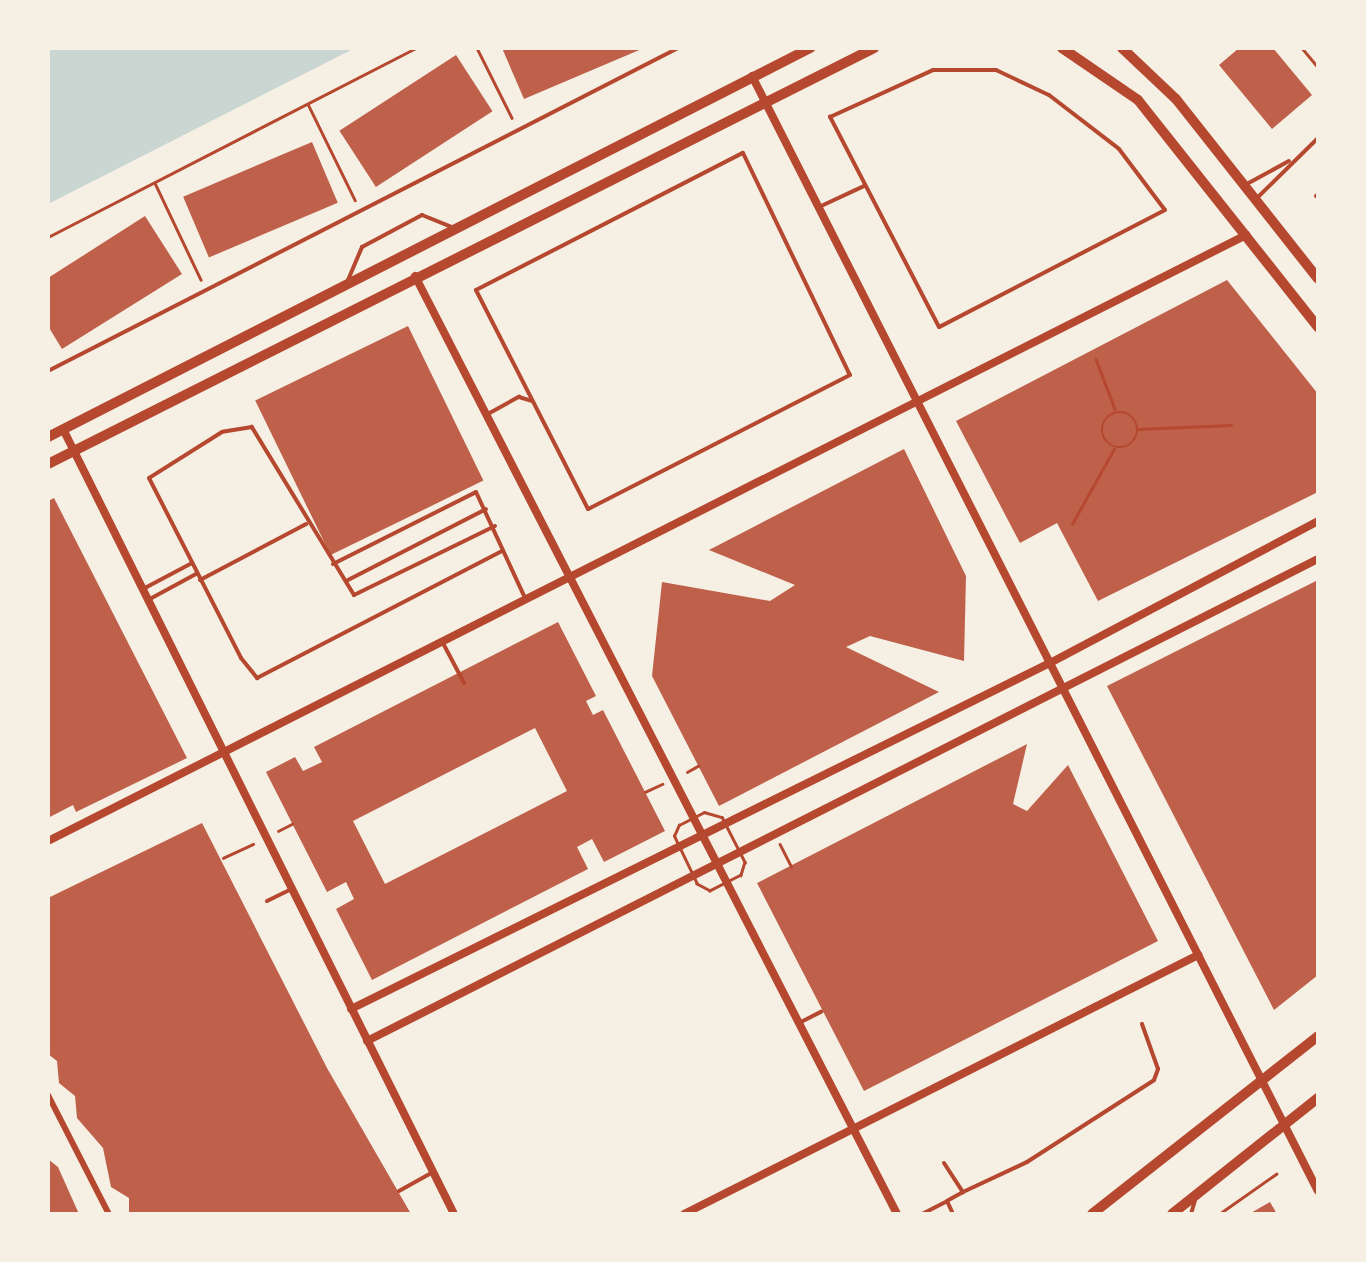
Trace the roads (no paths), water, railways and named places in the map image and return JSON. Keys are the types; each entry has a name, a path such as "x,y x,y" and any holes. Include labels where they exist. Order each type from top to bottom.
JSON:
{"street":[{"path":"48,437 810,48"},
{"path":"48,464 874,48"},
{"path":"1062,48 1138,100 1318,327"},
{"path":"1122,48 1156,77 1318,279"},
{"path":"752,76 1318,1191"},
{"path":"48,841 1246,235"},
{"path":"415,276 897,1214"},
{"path":"63,429 454,1214"},
{"path":"352,1010 1050,663 1318,521"},
{"path":"367,1041 1318,558"},
{"path":"684,1214 1198,954"},
{"path":"1092,1214 1318,1036"},
{"path":"48,1094 109,1214"},
{"path":"1172,1214 1318,1098"}],"lane":[{"path":"48,371 678,48"},
{"path":"933,70 996,70 1087,120 1144,177 1165,210 938,327 865,185 830,118 933,70"},
{"path":"1256,199 1289,162 1318,138"},
{"path":"486,415 520,397 532,401 588,509 850,374 744,153 476,290 532,401"},
{"path":"1245,185 1289,162"},
{"path":"819,208 865,185"},
{"path":"346,285 362,247 422,215 455,229"},
{"path":"495,526 354,595 348,580 306,524 252,427 243,424 150,473 200,580 252,676 262,677 502,551"},
{"path":"333,564 472,492 486,508 525,598"},
{"path":"348,580 486,508"},
{"path":"200,580 306,524"},
{"path":"142,589 192,564"},
{"path":"148,600 197,574"},
{"path":"442,640 464,683"},
{"path":"268,901 291,889"},
{"path":"799,1022 821,1012"},
{"path":"922,1214 1028,1162 1154,1080 1158,1069 1142,1024"},
{"path":"944,1163 963,1192"},
{"path":"399,1191 433,1172"},
{"path":"1192,1214 1196,1197"},
{"path":"947,1201 953,1214"}]}
